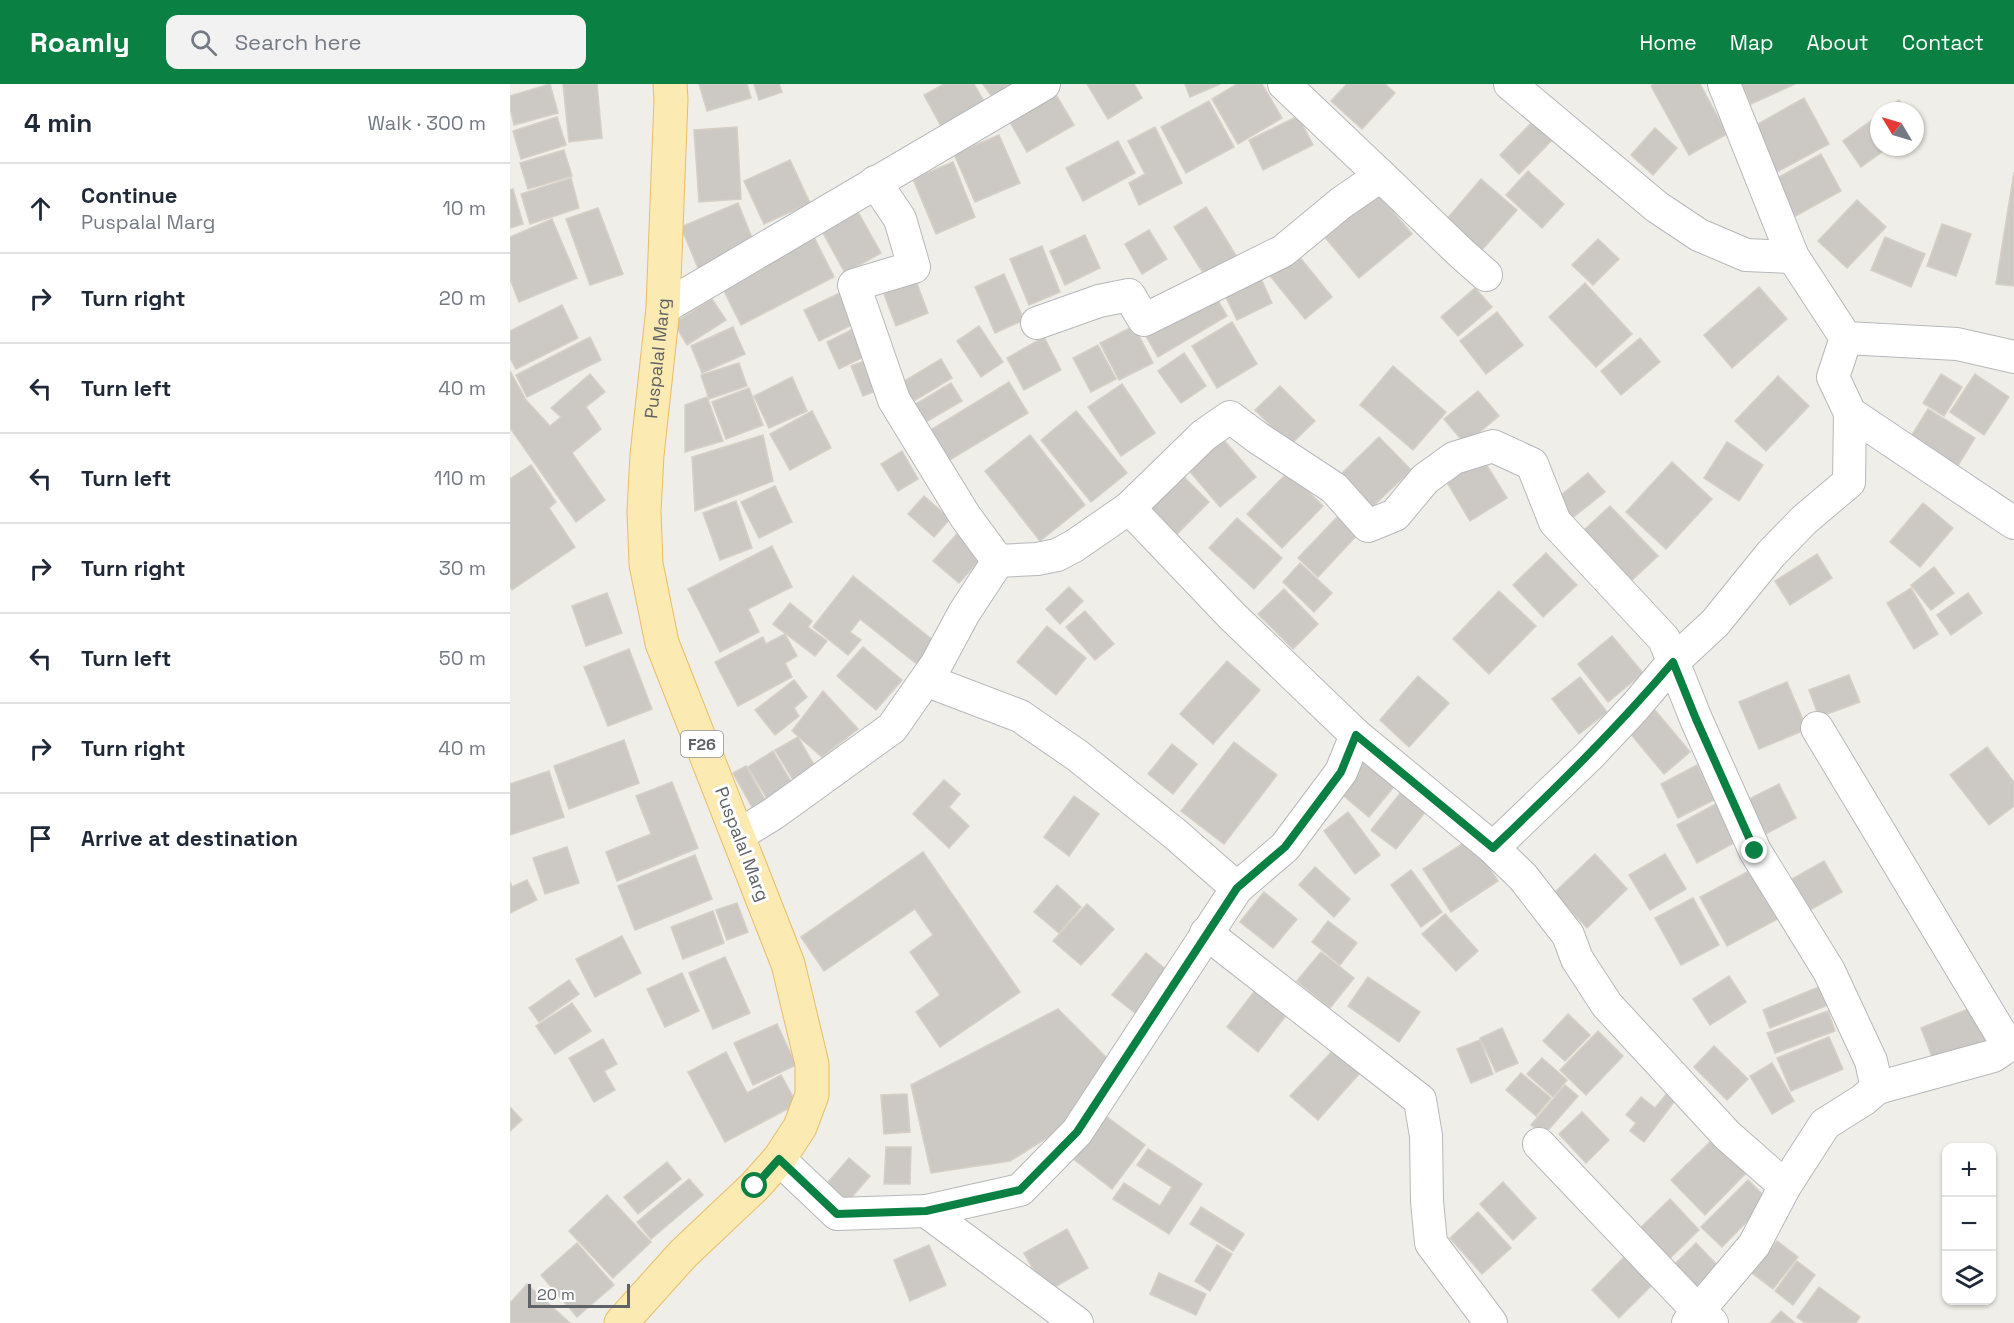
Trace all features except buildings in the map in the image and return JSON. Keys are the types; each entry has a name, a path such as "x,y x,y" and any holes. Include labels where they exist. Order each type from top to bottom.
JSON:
{"main road":[{"name":"Puspalal Marg","path":"621,1323 683,1254 755,1186 779,1159 800,1127 812,1095 812,1064 788,964 662,643 646,564 644,511 647,455 663,308 670,84"}],"street":[{"path":"663,308 1044,84"},
{"path":"1284,84 1486,275"},
{"path":"1510,84 1657,207 1699,235 1746,255 1793,257"},
{"path":"1725,84 1793,257 1846,338"},
{"path":"1037,323 1099,301 1129,295 1144,320 1283,251 1379,174"},
{"path":"875,183 900,219 914,267 854,285 894,400 965,516 998,561"},
{"path":"1846,338 1957,344 2014,357"},
{"path":"1493,848 1590,755 1673,662 1714,623 1771,554 1804,520 1849,482 1850,413 1833,377 1846,338"},
{"path":"1850,413 2014,523"},
{"path":"998,561 1037,559 1057,555 1129,508 1204,435 1230,417 1334,488 1368,526 1395,515 1425,479 1454,458 1493,446 1532,464 1555,522 1664,639 1696,719 1755,851 1829,971 1871,1061 1877,1088"},
{"path":"1129,508 1232,616 1356,735 1493,848 1523,877 1568,935 1577,959 1607,1005 1727,1136 1785,1186"},
{"path":"739,836 892,728 936,665 964,613 998,561"},
{"path":"936,684 1020,716 1078,756 1174,832 1237,888"},
{"path":"1539,1144 1699,1319 1754,1245 1785,1186 1825,1124 1863,1100 1877,1088 1993,1056 2002,1050 2004,1040 1817,728"},
{"path":"779,1159 837,1214 926,1211 1020,1190 1077,1132 1237,888 1285,847 1341,772 1356,735"},
{"path":"1206,933 1420,1100 1426,1136 1427,1200 1431,1243 1491,1323"},
{"path":"926,1211 1077,1323"}],"route":[{"path":"755,1186 779,1159 837,1214 926,1211 1020,1190 1077,1132 1237,888 1285,847 1341,772 1356,735 1493,848 1590,755 1673,662 1755,851"}]}
